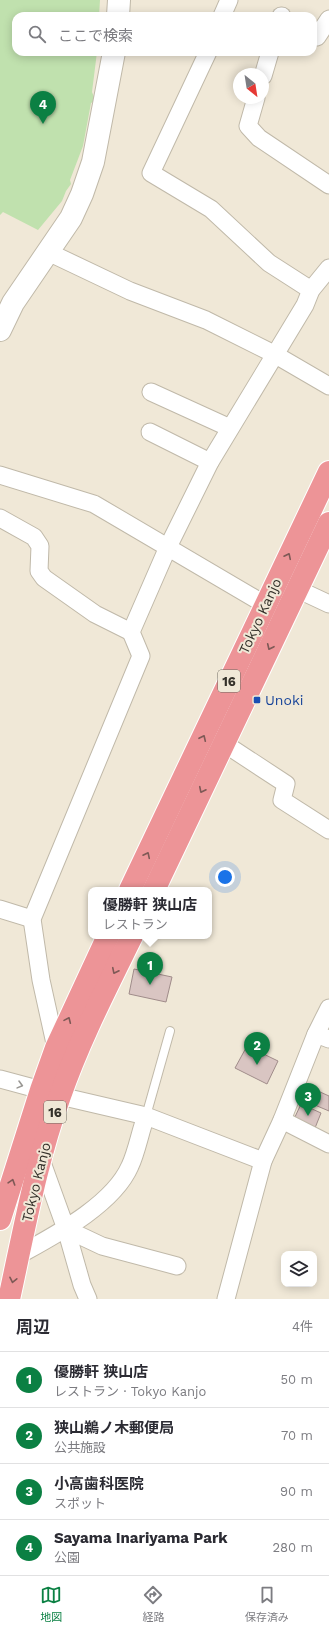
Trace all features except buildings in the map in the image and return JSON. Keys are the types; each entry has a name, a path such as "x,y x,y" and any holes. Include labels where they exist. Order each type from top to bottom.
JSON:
{"highway":[{"name":"Tokyo Kanjo","path":"131,887 205,734 264,605 329,472"},
{"name":"Tokyo Kanjo","path":"155,887 225,744 329,523"},
{"name":"Tokyo Kanjo","path":"9,1299 40,1158 56,1048 107,939"},
{"name":"Tokyo Kanjo","path":"0,1219 50,1093 95,1011 131,939"}],"street":[{"path":"224,12 229,0"},
{"path":"320,39 329,20"},
{"path":"0,330 13,303 72,218 82,194 93,162 113,56"},
{"path":"203,56 151,174 212,210 269,263 311,290"},
{"path":"265,68 269,56"},
{"path":"254,104 248,126 259,138 329,185"},
{"path":"48,252 110,282 206,320 274,354 329,386"},
{"path":"131,632 168,547 210,462 305,305 311,290 329,268"},
{"path":"151,392 230,428"},
{"path":"150,432 210,462"},
{"path":"0,475 94,504 284,616"},
{"path":"0,518 34,537 40,546 39,571 44,578 95,614 131,632 141,656 32,919 41,980 56,1048"},
{"path":"297,589 329,604"},
{"path":"225,744 286,784 282,800 329,830"},
{"path":"0,910 32,919"},
{"path":"226,1299 263,1161 322,1037 329,1008"},
{"path":"0,1080 146,1116 263,1161"},
{"path":"19,1255 66,1229 113,1192 130,1167 146,1116"},
{"path":"282,1120 329,1144"},
{"path":"40,1158 66,1229 82,1286 88,1299"},
{"path":"66,1229 102,1246 177,1266"}],"lane":[{"path":"146,1116 170,1031"}],"green space":[{"path":"0,0 100,0 99,12 12,12 12,56 96,56 92,92 94,97 93,102 91,103 83,146 70,180 71,184 62,201 38,230 3,212 0,215"}],"place":[{"name":"Sayama Inariyama Park","path":"43,124"},
{"name":"Unoki","path":"257,700"},
{"name":"優勝軒 狭山店","path":"150,985"},
{"name":"狭山鵜ノ木郵便局","path":"257,1065"},
{"name":"小高歯科医院","path":"308,1116"}]}
